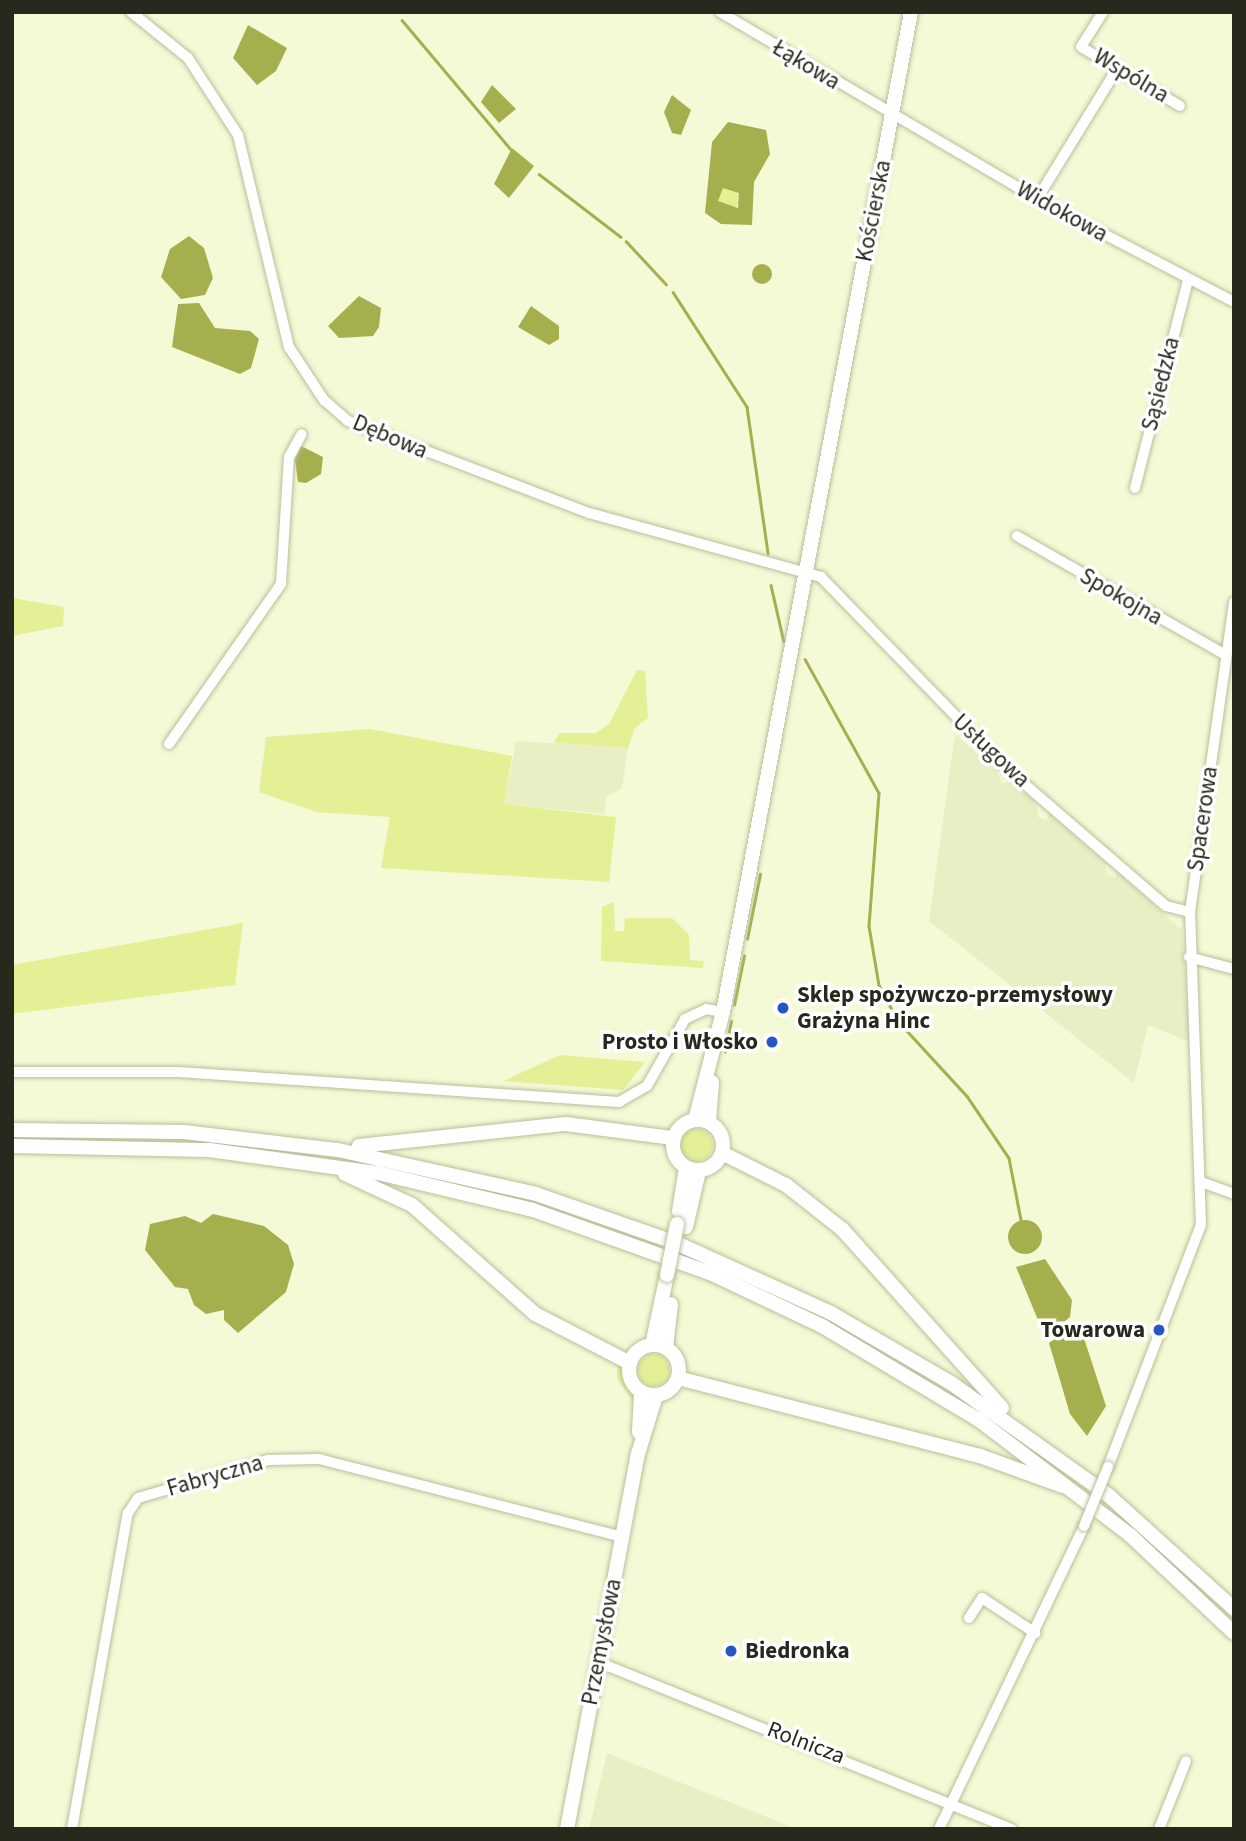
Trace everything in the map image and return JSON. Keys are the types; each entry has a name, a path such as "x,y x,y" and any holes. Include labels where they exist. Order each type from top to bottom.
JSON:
{"main road":[{"name":"Kościerska","path":"723,1012 911,12"},
{"path":"12,1129 184,1132 301,1144 407,1146 566,1124 673,1138 702,1121 723,1012"},
{"path":"702,1121 719,1132 722,1153"},
{"path":"673,1138 676,1158 692,1169"},
{"path":"301,1144 536,1194 685,1247 831,1313 1015,1426 1115,1500 1234,1609"},
{"path":"12,1146 209,1150 303,1161 521,1207 710,1273 923,1383 1068,1486 1234,1633"},
{"path":"692,1169 722,1153"},
{"path":"722,1153 786,1185 842,1229 1015,1426"},
{"path":"303,1161 412,1205 535,1314 630,1363"},
{"path":"659,1347 692,1169"},
{"path":"630,1363 659,1347"},
{"path":"659,1347 676,1358 678,1378"},
{"path":"630,1363 629,1377 649,1394 678,1378 980,1456 1068,1486"},
{"name":"Przemysłowa","path":"567,1829 649,1394"}],"street":[{"name":"Dębowa","path":"131,12 188,58 238,135 289,347 324,400 348,421 589,513 806,575"},
{"name":"Łąkowa","path":"720,12 893,117"},
{"name":"Wspólna","path":"1103,12 1081,47 1180,106"},
{"path":"1037,199 1117,69"},
{"name":"Widokowa","path":"893,117 1037,199 1234,302"},
{"name":"Sąsiedzka","path":"1135,488 1188,280"},
{"path":"169,744 281,584 289,457 302,434"},
{"name":"Spokojna","path":"1017,536 1226,655"},
{"name":"Usługowa","path":"806,575 821,577 1006,768 1166,906 1190,912"},
{"name":"Spacerowa","path":"1190,912 1234,602"},
{"path":"939,1829 1084,1526 1196,1250 1204,1182 1189,957 1190,912"},
{"path":"1189,957 1234,969"},
{"path":"12,1072 179,1072 619,1102 647,1086 685,1019 706,1009 723,1012"},
{"path":"1204,1182 1234,1194"},
{"name":"Fabryczna","path":"72,1829 128,1513 138,1498 268,1460 318,1458 622,1537"},
{"path":"970,1618 982,1598 1035,1633"},
{"name":"Rolnicza","path":"598,1662 1012,1829"},
{"path":"1159,1829 1186,1761"}],"shaded area":[{"path":"248,25 287,48 276,71 257,85 233,58"},
{"path":"492,85 516,109 499,123 481,102"},
{"path":"672,95 691,110 681,135 672,133 664,112"},
{"path":"728,122 766,130 770,154 754,182 752,225 721,224 705,213 712,142","holes":["723,188 739,193 738,208 718,201"]},
{"path":"512,148 534,166 509,198 494,184"},
{"path":"729,187 737,190 740,198 737,206 729,209 721,206 718,198 721,190"},
{"path":"189,236 204,248 213,278 205,295 181,299 161,277 170,249"},
{"path":"762,264 769,267 772,274 769,281 762,284 755,281 752,274 755,267"},
{"path":"359,296 381,308 379,327 373,336 339,338 328,326"},
{"path":"199,303 215,328 250,331 259,339 251,368 240,374 172,347 178,304"},
{"path":"531,306 559,326 559,339 549,345 518,327"},
{"path":"301,446 323,457 321,474 306,483 298,482 295,460"},
{"path":"12,598 64,607 63,626 12,636"},
{"path":"637,670 645,671 648,718 635,728 628,748 554,743 559,733 596,733 609,724"},
{"path":"370,729 512,756 504,804 616,817 609,882 381,868 390,817 316,812 259,792 266,737"},
{"path":"955,734 996,769 1002,783 1011,782 1036,803 1039,818 1047,820 1048,813 1105,862 1107,874 1115,878 1117,872 1182,930 1190,1042 1148,1025 1134,1083 929,921"},
{"path":"516,741 628,748 622,788 607,797 604,814 504,804"},
{"path":"614,902 615,931 624,931 625,918 672,918 689,935 690,960 704,961 703,968 601,961 602,907"},
{"path":"243,923 235,985 12,1014 12,965"},
{"path":"560,1055 645,1062 623,1090 503,1081"},
{"path":"697,1129 708,1134 713,1145 708,1156 697,1161 686,1156 681,1145 686,1134"},
{"path":"213,1214 264,1226 288,1245 294,1264 286,1292 238,1333 224,1320 224,1310 206,1314 194,1305 188,1289 175,1287 145,1250 150,1224 185,1216 201,1223"},
{"path":"1025,1220 1037,1225 1042,1237 1037,1249 1025,1254 1013,1249 1008,1237 1013,1225"},
{"path":"1045,1259 1072,1300 1070,1317 1058,1327 1038,1320 1016,1267"},
{"path":"1073,1326 1082,1332 1106,1406 1087,1436 1070,1414 1049,1343"},
{"path":"654,1354 666,1358 670,1370 666,1382 654,1386 642,1382 638,1370 642,1358"},
{"path":"618,1363 636,1397 637,1407 617,1378"},
{"path":"607,1753 797,1829 589,1829"}],"waterway":[{"path":"402,20 513,152"},
{"path":"539,174 621,237"},
{"path":"626,241 666,284"},
{"path":"673,292 747,407 768,553"},
{"path":"771,585 784,642"},
{"path":"805,659 879,793 869,926 879,985 898,1021 967,1096 1009,1158 1021,1220"},
{"path":"747,939 760,874"},
{"path":"734,1005 744,956"},
{"path":"725,1052 731,1022"}],"place":[{"name":"Sklep spożywczo-przemysłowy Grażyna Hinc","path":"783,1008"},
{"name":"Prosto i Włosko","path":"772,1042"},
{"name":"Towarowa","path":"1159,1330"},
{"name":"Biedronka","path":"731,1651"}]}
